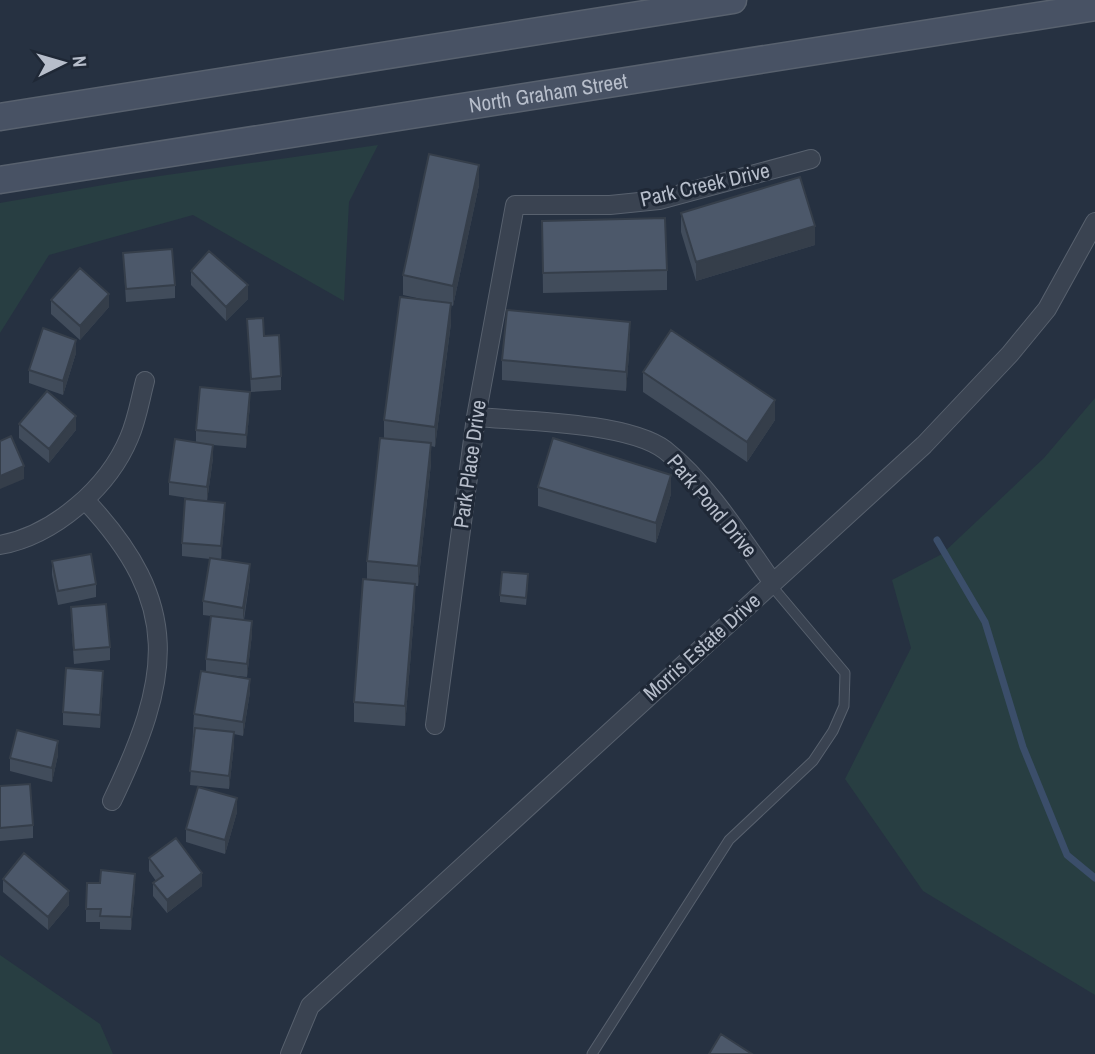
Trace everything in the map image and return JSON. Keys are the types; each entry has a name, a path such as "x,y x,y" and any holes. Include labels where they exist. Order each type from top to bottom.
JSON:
{"main road":[{"path":"0,117 733,0"},
{"name":"North Graham Street","path":"0,180 1095,7"}],"street":[{"name":"Park Creek Drive","path":"514,205 610,205 659,200 811,159"},
{"name":"Park Place Drive","path":"435,725 476,417 514,205"},
{"name":"Morris Estate Drive","path":"290,1054 310,1006 924,445 1010,354 1047,309 1095,222"},
{"path":"0,544 42,530 85,499 117,461 129,438 145,381"},
{"name":"Park Pond Drive","path":"476,417 628,434 664,449 713,500 772,584"},
{"path":"85,499 116,531 144,580 154,608 159,662 147,720 112,801"}],"lane":[{"path":"592,1054 729,840 813,761 833,731 844,706 845,673 772,584"}],"green space":[{"path":"378,145 349,202 344,301 193,215 49,255 0,333 0,203 132,180"},
{"path":"1095,398 1095,995 923,891 845,779 911,648 892,580 942,554 1044,458"},
{"path":"0,955 100,1024 113,1054 0,1054"}],"building":[{"path":"429,154 479,165 453,286 403,275"},
{"path":"800,177 815,226 696,262 681,213"},
{"path":"665,218 667,270 543,273 542,221"},
{"path":"172,249 175,285 126,289 123,253"},
{"path":"209,251 248,285 226,307 191,271"},
{"path":"80,268 109,294 80,326 51,300"},
{"path":"400,297 451,303 435,427 384,420"},
{"path":"507,310 630,322 626,372 502,360"},
{"path":"263,318 264,336 279,335 281,376 251,379 247,319"},
{"path":"43,328 76,340 63,381 29,370"},
{"path":"671,330 775,400 747,442 643,372"},
{"path":"200,387 250,392 246,435 196,430"},
{"path":"47,391 76,416 49,449 19,424"},
{"path":"11,436 24,466 0,476 0,441"},
{"path":"380,438 431,443 418,566 367,561"},
{"path":"553,438 671,475 656,523 538,487"},
{"path":"175,439 213,445 207,487 169,482"},
{"path":"185,499 225,503 221,546 182,543"},
{"path":"91,554 96,584 58,591 52,561"},
{"path":"210,558 250,564 243,608 203,601"},
{"path":"502,572 528,574 526,598 500,595"},
{"path":"363,579 415,584 405,706 354,702"},
{"path":"106,604 110,647 74,650 71,607"},
{"path":"211,616 252,621 247,664 206,659"},
{"path":"66,668 103,671 100,715 63,712"},
{"path":"201,671 250,679 243,722 194,714"},
{"path":"195,728 234,732 229,776 190,771"},
{"path":"17,730 58,741 52,768 10,758"},
{"path":"30,784 33,825 0,828 0,786"},
{"path":"198,787 237,798 225,840 186,829"},
{"path":"176,838 202,873 167,900 153,883 163,876 149,858"},
{"path":"24,853 69,891 48,917 3,879"},
{"path":"101,870 135,874 131,917 100,916 101,909 86,909 87,883 100,883"},
{"path":"721,1034 752,1054 709,1054"}],"waterway":[{"path":"937,540 985,622 1023,747 1067,855 1095,878"}]}
